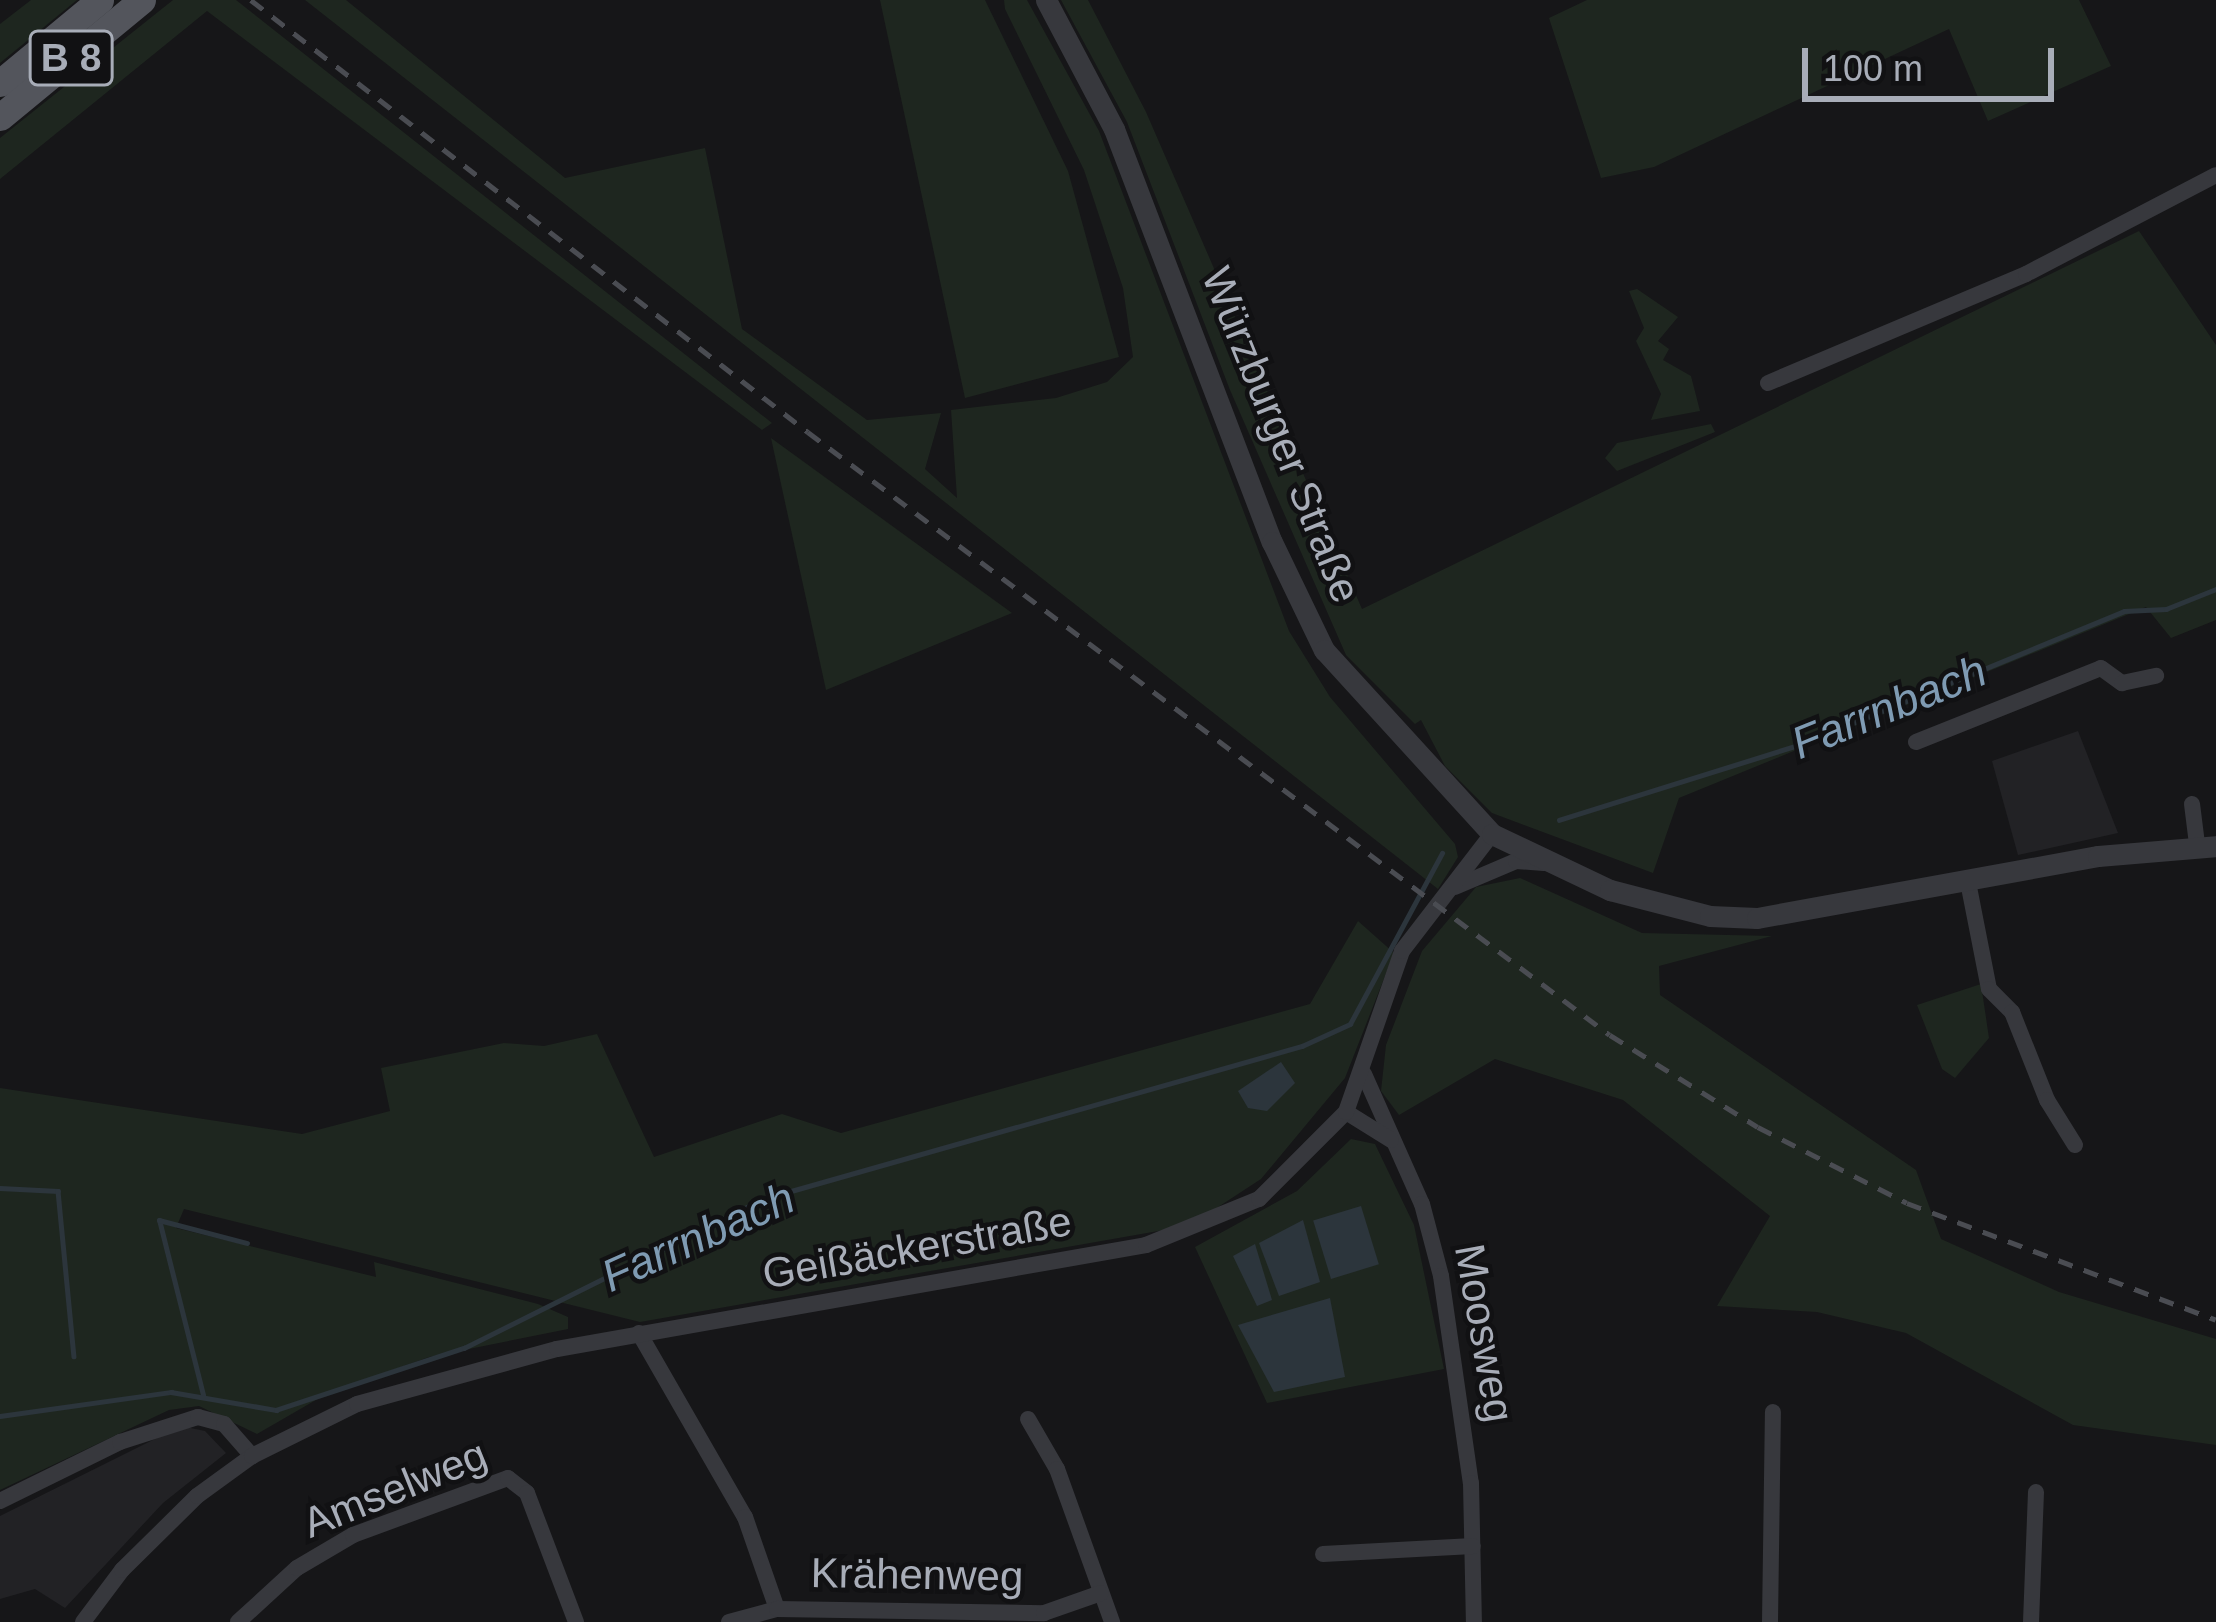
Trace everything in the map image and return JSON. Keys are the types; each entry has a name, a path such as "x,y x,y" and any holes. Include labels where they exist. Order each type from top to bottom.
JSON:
{"main road":[{"name":"B 8","path":"0,83 100,0"},
{"name":"B 8","path":"0,117 142,0"}],"street":[{"name":"Würzburger Straße","path":"1046,0 1114,129 1304,614 1388,729 1492,835 1546,864 1659,905 1757,918 2206,845"},
{"path":"1768,383 2026,274 2216,176"},
{"path":"1916,742 2102,668 2122,683 2156,676"},
{"path":"2192,804 2206,845"},
{"name":"Geißäckerstraße","path":"83,1622 158,1532 252,1456 326,1416 419,1383 639,1333 1179,1236 1259,1198 1346,1112 1364,1074 1402,951 1492,835"},
{"name":"Geißäckerstraße","path":"1449,890 1516,861 1546,864"},
{"path":"1968,882 1989,988 2012,1012 2047,1100 2075,1145"},
{"name":"Moosweg","path":"1364,1074 1422,1204 1441,1276 1473,1546 1474,1622"},
{"path":"1346,1112 1391,1140"},
{"path":"639,1333 745,1517 777,1610"},
{"path":"1770,1622 1773,1412"},
{"path":"0,1501 120,1442 198,1417 224,1424 252,1456"},
{"path":"1028,1419 1058,1468 1112,1622"},
{"name":"Amselweg","path":"238,1622 297,1568 353,1535 508,1478 527,1493 576,1622"},
{"path":"2031,1622 2036,1492"},
{"path":"1323,1554 1473,1546"},
{"name":"Krähenweg","path":"729,1622 777,1610 1044,1613 1101,1593"}],"shaded area":[{"path":"31,0 77,0 0,63 0,24"},
{"path":"173,0 236,0 772,423 762,430 207,11 0,179 0,138"},
{"path":"305,0 346,0 565,178 705,148 742,329 867,420 941,413 925,469 957,498 951,410 1056,398 1107,382 1133,357 1123,288 1084,170 1005,9 1004,0 1027,0 1099,131 1289,631 1330,697 1455,844 1458,857 1438,889"},
{"path":"880,0 985,0 1068,171 1119,357 965,398"},
{"path":"1061,0 1088,0 1146,112 1362,609 2139,231 2216,345 2216,620 2171,638 2146,607 1679,798 1653,873 1492,813 1445,766 1421,720 1415,724 1346,655 1230,390 1127,122"},
{"path":"1587,0 2079,0 2111,66 1988,121 1949,29 1654,167 1601,178 1549,18"},
{"path":"1637,289 1678,317 1658,341 1669,349 1663,360 1691,376 1700,411 1651,420 1661,394 1636,341 1644,328 1629,291"},
{"path":"1711,424 1715,432 1617,471 1605,458 1617,443"},
{"path":"771,438 1012,613 826,690"},
{"path":"2078,731 2118,833 2018,855 1992,761"},
{"path":"1520,878 1642,933 1772,936 1659,966 1660,995 1916,1170 1941,1239 2059,1292 2216,1339 2216,1445 2073,1425 1906,1333 1817,1312 1717,1306 1770,1216 1623,1100 1495,1059 1399,1115 1381,1091 1386,1045 1422,951 1476,887"},
{"path":"1358,921 1394,953 1345,1078 1261,1179 1212,1211 1164,1230 640,1322 184,1209 176,1228 376,1277 374,1262 538,1304 568,1317 568,1329 429,1357 328,1393 257,1434 199,1406 169,1410 0,1490 0,1088 302,1134 390,1111 381,1068 504,1043 544,1046 597,1034 654,1157 782,1114 841,1133 1310,1004"},
{"path":"1981,984 1989,1038 1955,1078 1942,1069 1917,1005"},
{"path":"1281,1062 1295,1083 1267,1111 1248,1108 1238,1091"},
{"path":"1351,1139 1375,1144 1414,1225 1444,1369 1267,1403 1195,1247 1297,1191"},
{"path":"1361,1206 1379,1264 1331,1279 1313,1221"},
{"path":"1303,1220 1320,1282 1279,1296 1259,1243"},
{"path":"1255,1244 1272,1300 1257,1306 1233,1256"},
{"path":"1330,1298 1345,1377 1274,1392 1238,1325"},
{"path":"181,1426 205,1431 226,1453 163,1503 65,1608 35,1589 0,1599 0,1516"}],"waterway":[{"name":"Farrnbach","path":"1559,820 1802,744 2124,611 2166,609 2216,589"},
{"name":"Farrnbach","path":"0,1416 171,1392 276,1410 464,1348 763,1199 1302,1046 1350,1024 1442,853"},
{"path":"0,1188 58,1191 74,1356"},
{"path":"203,1395 159,1220 247,1243"}],"railway":[{"path":"251,0 808,432 1610,1035 1758,1127 1907,1203 2216,1320"}]}
